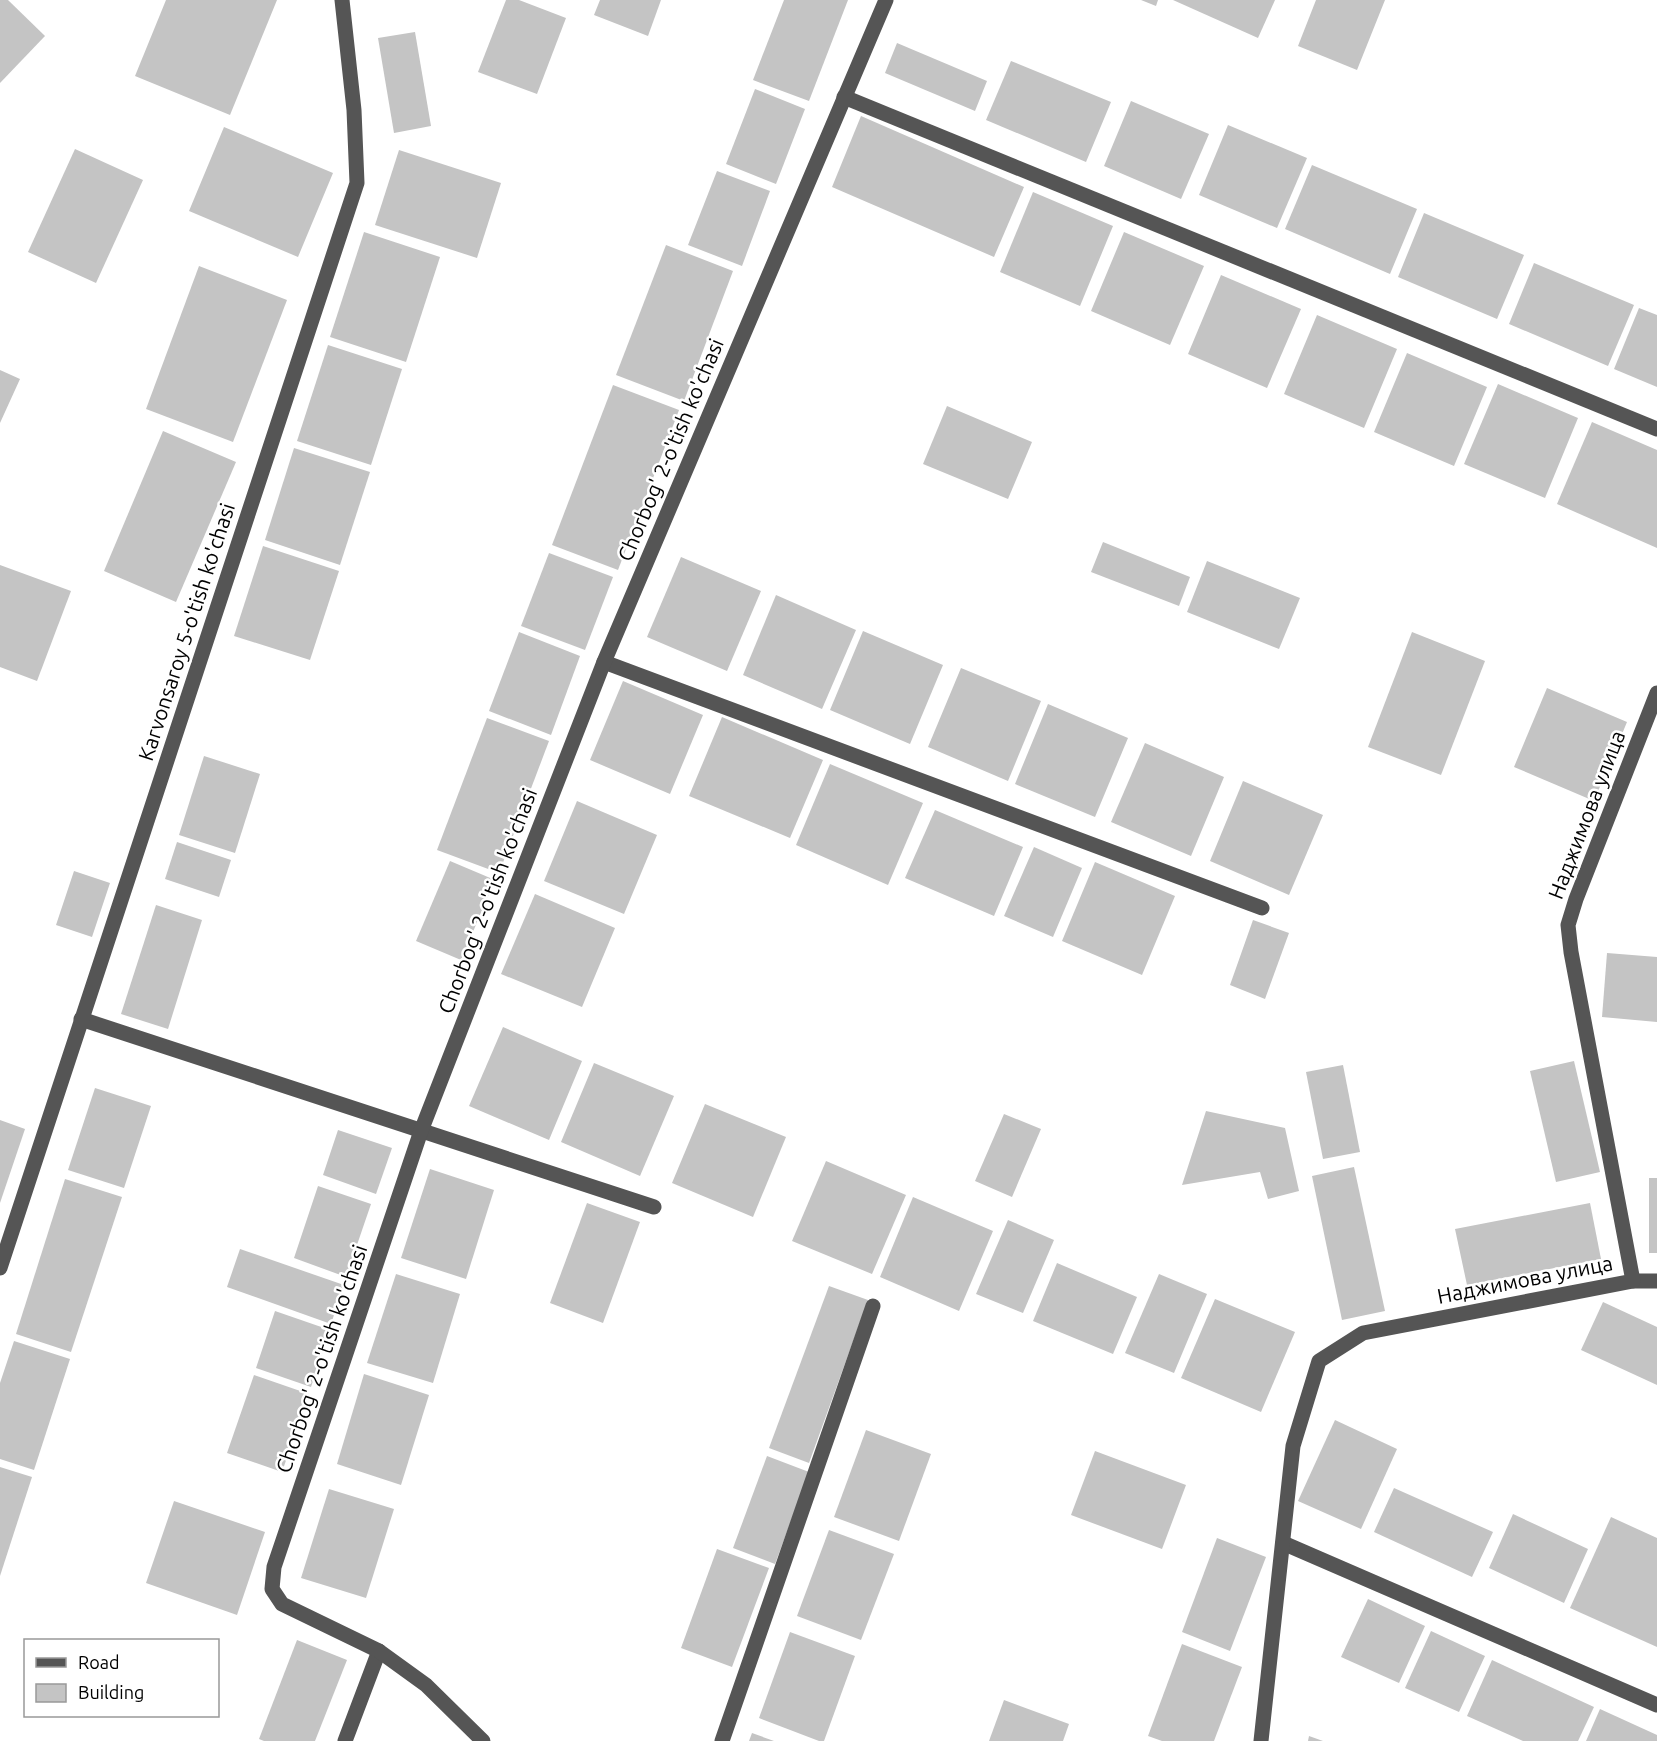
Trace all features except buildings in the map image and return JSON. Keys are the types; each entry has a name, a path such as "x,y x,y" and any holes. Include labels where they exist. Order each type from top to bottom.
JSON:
{"street":[{"name":"Karvonsaroy 5-o'tish ko'chasi","path":"0,1268 357,183 354,110 342,0"},
{"name":"Chorbog' 2-o'tish ko'chasi","path":"483,1741 426,1686 379,1651 282,1604 272,1589 274,1567 421,1131 604,662 886,0"},
{"path":"844,97 1657,429"},
{"path":"604,662 1262,908"},
{"name":"Наджимова улица","path":"1261,1741 1293,1446 1319,1361 1363,1333 1633,1281 1571,952 1568,925 1576,899 1657,693"},
{"path":"81,1019 654,1207"},
{"path":"1633,1281 1657,1281"},
{"path":"722,1741 873,1306"},
{"path":"1283,1543 1657,1705"},
{"path":"345,1741 379,1651"}]}
